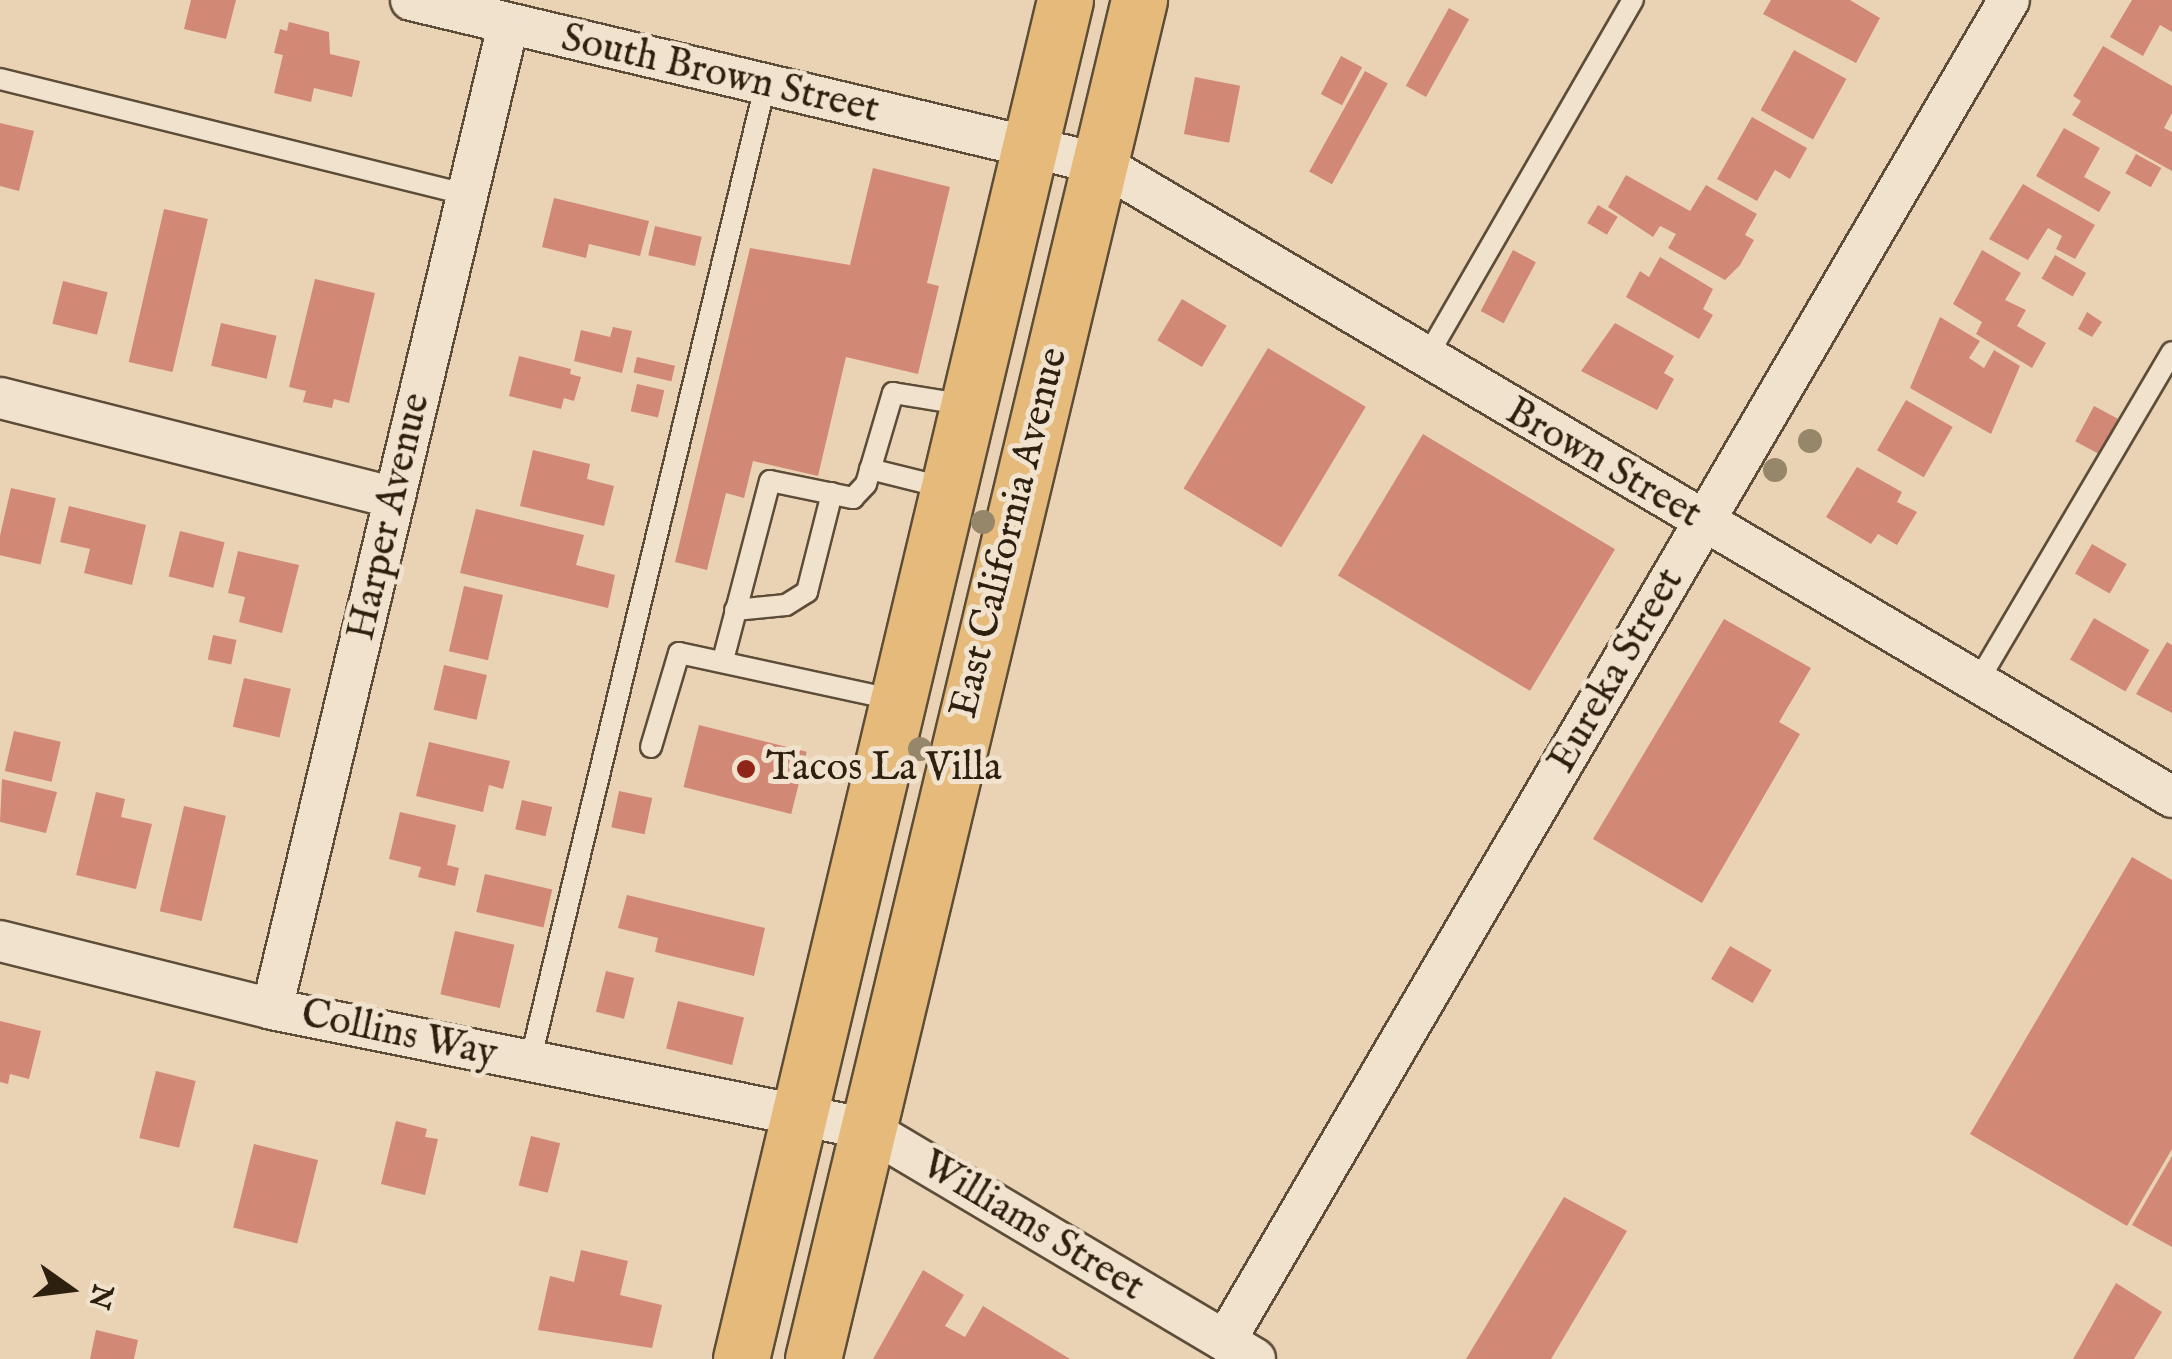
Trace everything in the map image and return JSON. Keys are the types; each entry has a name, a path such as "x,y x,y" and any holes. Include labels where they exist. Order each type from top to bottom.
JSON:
{"main road":[{"name":"East California Avenue","path":"740,1359 1065,0"},
{"name":"East California Avenue","path":"813,1359 1139,0"}],"street":[{"name":"South Brown Street","path":"411,0 1030,148"},
{"name":"Eureka Street","path":"1240,1350 1704,523 2009,0"},
{"name":"Harper Avenue","path":"272,1009 508,25"},
{"name":"Brown Street","path":"1030,148 1101,164 1425,360 2172,797"},
{"path":"0,398 395,498"},
{"name":"Collins Way","path":"0,941 272,1009 800,1118"},
{"name":"Williams Street","path":"800,1118 868,1130 1240,1350"}],"lane":[{"path":"1425,360 1633,0"},
{"path":"0,79 467,196"},
{"path":"530,1062 765,86"},
{"path":"1977,683 2172,352"},
{"path":"723,660 766,486 780,480 832,492 863,494 893,393 968,405"},
{"path":"870,469 948,488"},
{"path":"735,610 786,604 807,592 832,492"},
{"path":"651,747 678,653 898,700"}],"building":[{"path":"191,0 236,0 226,39 184,29"},
{"path":"1771,0 1850,0 1880,18 1856,63 1763,14"},
{"path":"2132,0 2172,0 2172,32 2160,25 2143,56 2110,37"},
{"path":"1449,8 1469,19 1426,97 1406,86"},
{"path":"289,22 329,32 330,54 360,61 352,97 314,88 311,102 274,93 283,55 274,53 280,29 287,31"},
{"path":"2103,46 2172,86 2172,113 2164,128 2172,132 2172,171 2072,115 2081,101 2073,96"},
{"path":"1794,50 1846,79 1813,139 1761,110"},
{"path":"1341,56 1362,67 1342,105 1321,94"},
{"path":"1365,71 1388,84 1332,184 1309,172"},
{"path":"1195,77 1240,86 1229,143 1184,134"},
{"path":"1752,117 1807,148 1790,179 1775,170 1757,201 1717,179"},
{"path":"0,123 34,131 19,191 0,186"},
{"path":"2064,128 2100,148 2084,177 2111,192 2099,212 2036,176"},
{"path":"2136,154 2161,168 2151,187 2125,173"},
{"path":"873,168 950,187 927,283 939,286 918,374 846,357 818,476 753,461 744,498 726,493 707,570 675,562 750,248 850,265"},
{"path":"1626,175 1690,211 1706,185 1757,214 1745,235 1754,240 1740,265 1725,280 1668,248 1676,234 1660,226 1653,237 1608,207"},
{"path":"2023,184 2095,225 2075,259 2056,249 2062,236 2048,228 2028,260 1989,239"},
{"path":"554,198 649,221 640,256 589,244 586,258 542,247"},
{"path":"1598,205 1618,217 1607,235 1587,223"},
{"path":"164,209 208,219 173,372 129,362"},
{"path":"655,226 702,237 695,266 648,255"},
{"path":"1513,250 1536,262 1504,323 1481,311"},
{"path":"1982,250 2021,273 2005,300 2026,310 2017,326 2046,343 2032,368 1976,334 1982,322 1953,304"},
{"path":"2055,255 2086,273 2073,296 2042,278"},
{"path":"1660,257 1713,289 1703,309 1713,315 1699,339 1626,297 1640,271 1649,277"},
{"path":"315,279 375,293 349,403 334,399 332,408 303,402 306,391 289,387"},
{"path":"63,281 108,292 97,335 52,324"},
{"path":"1182,299 1227,326 1202,367 1157,340"},
{"path":"2087,312 2102,322 2092,337 2078,329"},
{"path":"1940,317 1980,341 1969,358 1984,368 1994,350 2020,366 1991,434 1910,388"},
{"path":"221,323 277,336 267,379 211,366"},
{"path":"1615,323 1674,356 1664,373 1674,379 1657,410 1581,371"},
{"path":"613,327 632,331 622,373 574,361 581,330 610,337"},
{"path":"1268,348 1366,407 1281,547 1184,489"},
{"path":"519,356 571,369 570,374 581,377 574,401 564,398 561,409 509,396"},
{"path":"637,357 675,366 671,381 633,373"},
{"path":"637,384 664,390 658,418 631,411"},
{"path":"1906,400 1953,427 1924,477 1877,450"},
{"path":"2094,406 2118,419 2099,454 2075,441"},
{"path":"1423,434 1615,549 1530,691 1338,575"},
{"path":"533,450 590,464 587,479 614,486 604,526 520,506"},
{"path":"1857,467 1902,492 1897,502 1917,512 1897,545 1878,534 1871,544 1826,517"},
{"path":"11,488 56,498 41,565 0,555 0,536"},
{"path":"69,506 146,525 132,585 84,573 90,549 60,542"},
{"path":"476,509 584,535 576,565 615,575 608,608 460,573"},
{"path":"180,531 225,542 213,588 169,577"},
{"path":"2092,544 2127,564 2110,593 2075,573"},
{"path":"238,551 299,565 282,633 239,622 245,597 228,593"},
{"path":"464,586 503,595 488,660 449,651"},
{"path":"2094,618 2149,650 2125,692 2070,660"},
{"path":"1724,619 1811,668 1779,722 1800,734 1702,903 1593,839"},
{"path":"213,635 236,640 231,664 208,659"},
{"path":"2167,642 2172,645 2172,713 2136,694"},
{"path":"444,665 487,675 477,720 434,710"},
{"path":"244,678 291,689 280,738 233,727"},
{"name":"Tacos La Villa","path":"699,725 807,752 791,814 684,787"},
{"path":"14,731 61,742 52,782 5,771"},
{"path":"429,742 510,761 503,789 489,785 483,812 416,796"},
{"path":"2,779 57,792 46,833 0,822"},
{"path":"619,791 652,798 645,834 611,827"},
{"path":"96,792 125,799 121,817 152,824 136,889 76,875"},
{"path":"522,800 552,807 545,836 515,829"},
{"path":"184,806 226,816 202,921 160,911"},
{"path":"400,812 456,825 447,865 459,868 455,886 418,877 421,867 389,859"},
{"path":"2132,857 2172,880 2172,1149 2127,1226 1970,1134"},
{"path":"485,874 552,890 543,928 476,912"},
{"path":"627,895 765,928 754,976 655,952 658,938 618,928"},
{"path":"455,931 514,945 500,1008 440,994"},
{"path":"1730,946 1772,970 1753,1003 1711,979"},
{"path":"606,971 634,978 624,1019 596,1012"},
{"path":"678,1001 744,1017 732,1065 666,1049"},
{"path":"0,1021 41,1031 29,1079 10,1074 8,1084 0,1082"},
{"path":"156,1071 196,1081 179,1148 139,1138"},
{"path":"396,1121 427,1129 425,1137 438,1139 425,1195 381,1184"},
{"path":"531,1136 560,1143 548,1193 519,1185"},
{"path":"254,1144 318,1160 297,1243 233,1227"},
{"path":"2172,1156 2172,1247 2132,1225"},
{"path":"1564,1197 1627,1231 1551,1359 1466,1359"},
{"path":"581,1250 628,1261 620,1295 662,1305 652,1348 538,1330 550,1276 574,1282"},
{"path":"923,1270 964,1295 945,1326 965,1337 983,1306 1070,1359 873,1359"},
{"path":"2116,1283 2162,1312 2134,1359 2073,1359"},
{"path":"96,1330 138,1340 134,1359 90,1359"}],"place":[{"name":"Tacos La Villa","path":"746,769"}]}
